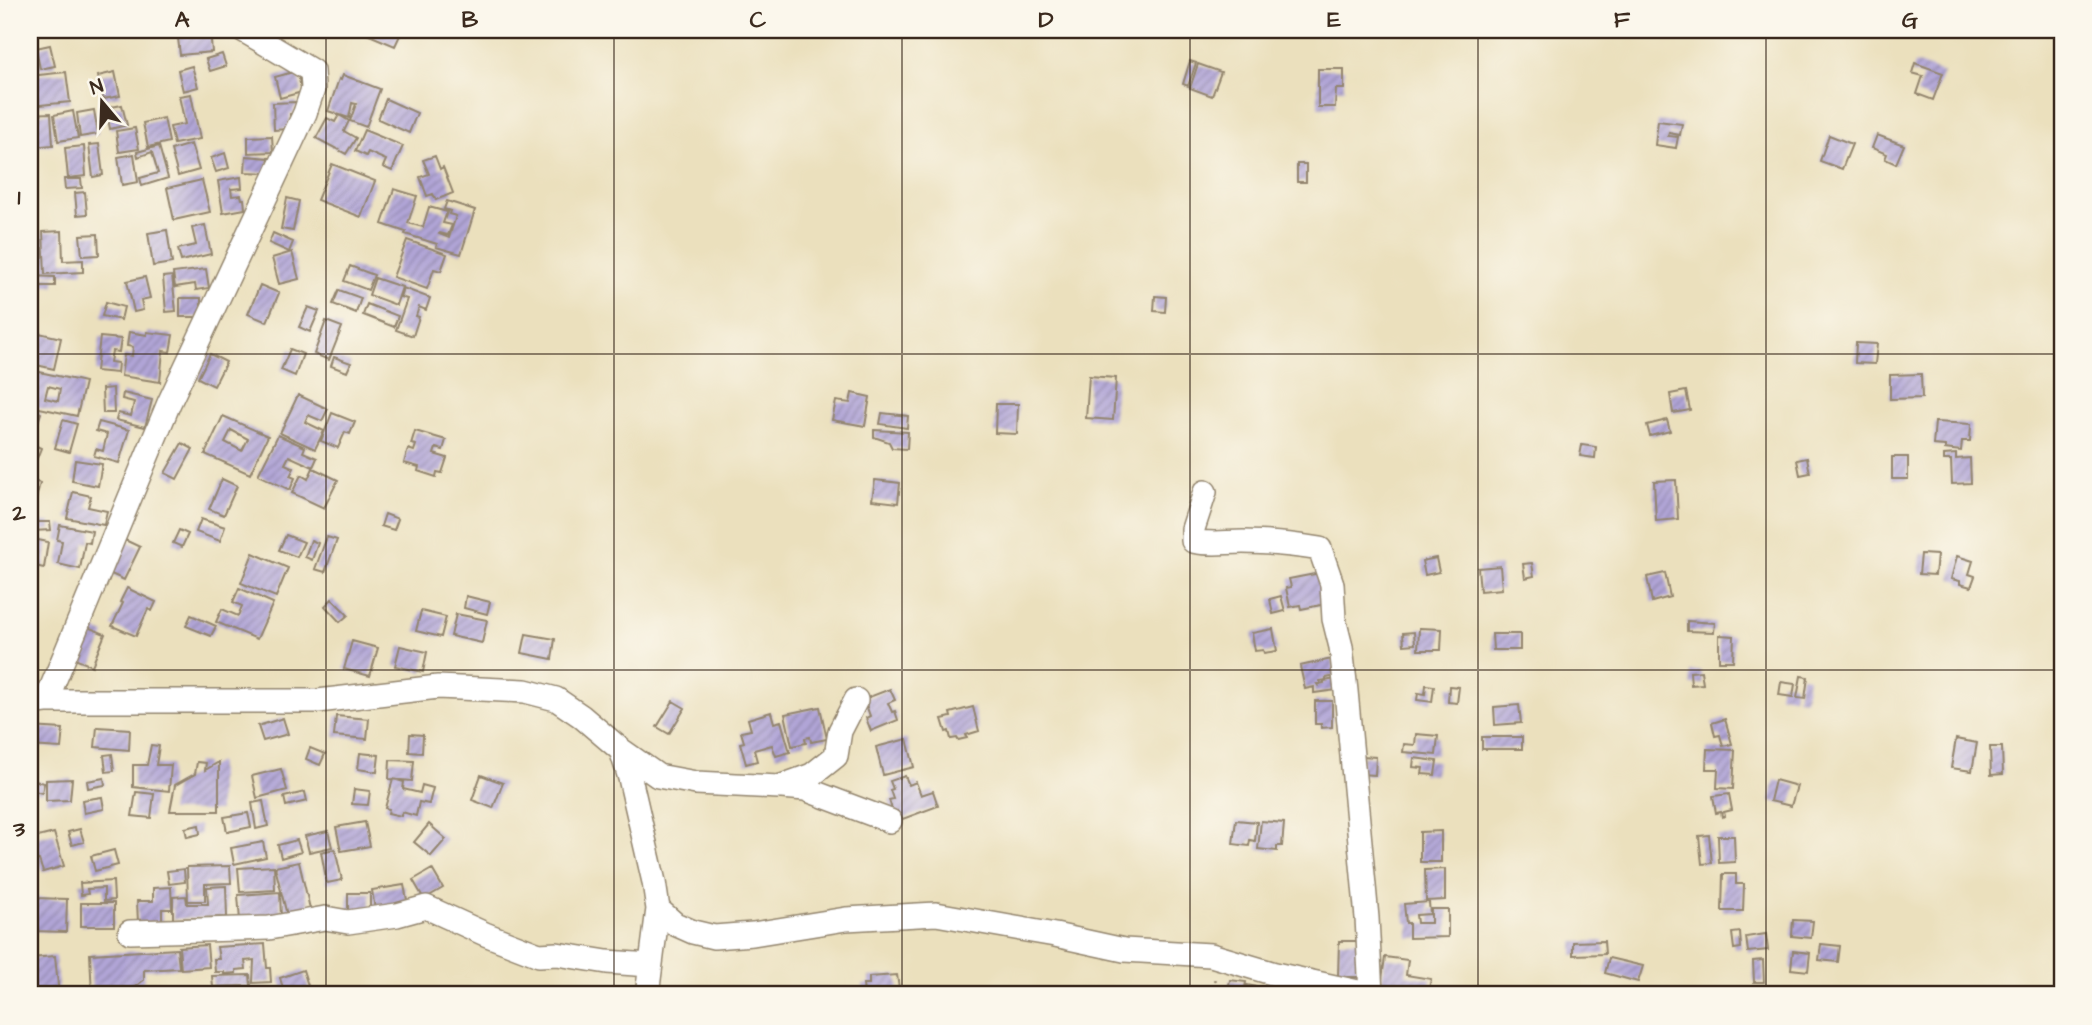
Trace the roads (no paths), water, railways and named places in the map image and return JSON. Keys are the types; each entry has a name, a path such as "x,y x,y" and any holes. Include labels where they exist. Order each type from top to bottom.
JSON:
{"street":[{"path":"243,30 313,71 313,89 305,113 169,403 38,702 318,701 438,687 525,691 556,699 658,776 696,783 805,789 890,821"},
{"path":"658,909 675,924 714,937 752,934 846,919 936,914 1124,950 1211,955 1275,974 1371,995 1367,918 1346,691 1341,647 1334,619 1332,584 1320,548 1281,543 1240,542 1210,545 1193,541 1193,528 1205,492"},
{"path":"779,787 811,775 836,756 840,731 856,700"},
{"path":"621,750 636,804 658,909 648,995"},
{"path":"130,932 269,928 325,918 348,922 397,915 426,907 539,955 557,954 650,965"}]}
